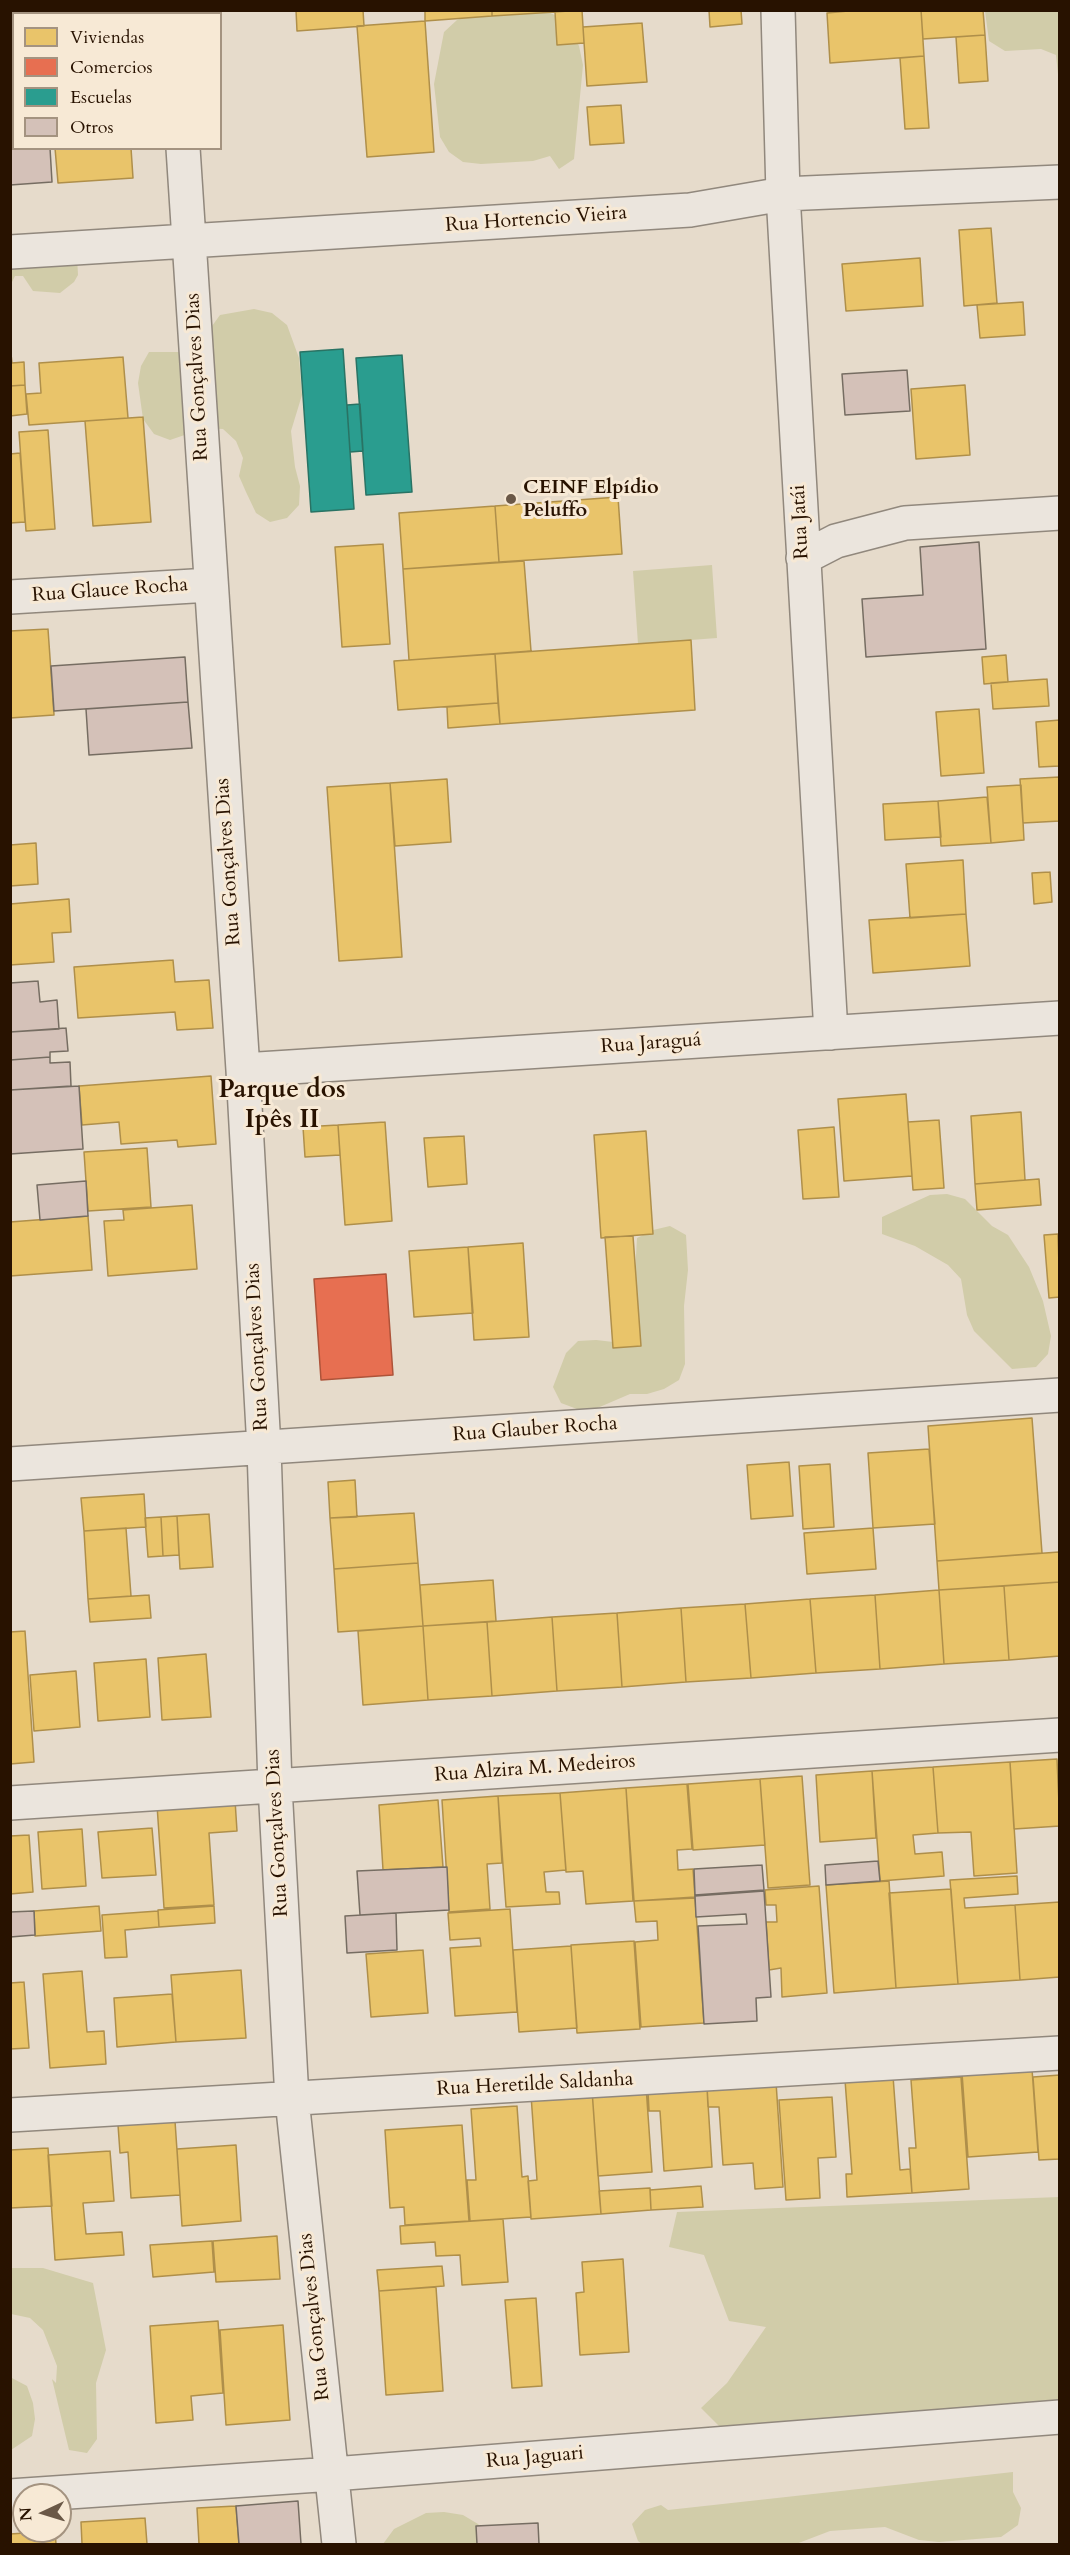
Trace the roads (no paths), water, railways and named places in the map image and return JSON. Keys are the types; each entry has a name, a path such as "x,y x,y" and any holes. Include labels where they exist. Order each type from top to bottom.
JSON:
{"street":[{"name":"Rua Jatái","path":"778,10 783,194 831,1033"},
{"name":"Rua Gonçalves Dias","path":"183,150 243,1070 264,1448 275,1786 292,2099 339,2544"},
{"name":"Rua Hortencio Vieira","path":"10,252 690,210 783,194 1059,182"},
{"path":"803,558 836,541 905,523 1059,513"},
{"name":"Rua Glauce Rocha","path":"10,597 210,585"},
{"name":"Rua Jaraguá","path":"243,1070 1059,1018"},
{"name":"Rua Glauber Rocha","path":"10,1464 1059,1395"},
{"name":"Rua Alzira M. Medeiros","path":"10,1803 1059,1735"},
{"name":"Rua Heretilde Saldanha","path":"10,2115 1059,2054"},
{"name":"Rua Jaguari","path":"10,2496 333,2474 1059,2417"}],"place":[{"name":"CEINF Elpídio Peluffo","path":"511,499"}],"district":[{"name":"Parque dos Ipês II","path":"282,1106"}]}
